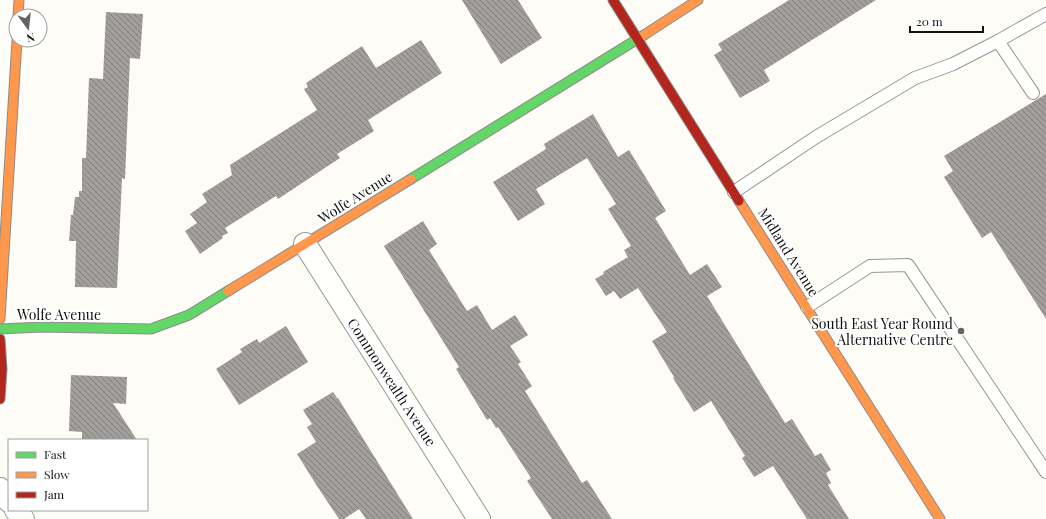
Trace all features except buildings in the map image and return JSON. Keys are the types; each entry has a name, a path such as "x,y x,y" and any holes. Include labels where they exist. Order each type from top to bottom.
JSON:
{"main road":[{"name":"Midland Avenue","path":"613,0 940,519"},
{"name":"Wolfe Avenue","path":"0,329 42,327 151,329 189,315 698,0"},
{"path":"0,319 17,48"},
{"path":"0,339 2,369 0,399"}],"street":[{"name":"Commonwealth Avenue","path":"305,244 479,519"},
{"path":"0,489 8,500"},
{"path":"17,511 23,519"}],"lane":[{"path":"734,192 816,137 915,78 953,64 1046,14"},
{"path":"998,41 1033,93"},
{"path":"806,307 870,266 908,265 1046,472"}],"traffic: fast":[{"path":"411,179 644,35"},
{"path":"0,329 42,327 151,329 189,315 228,291"}],"traffic: slow":[{"path":"18,8 19,0"},
{"path":"644,35 698,0"},
{"path":"0,319 17,48"},
{"path":"228,291 411,179"},
{"path":"739,201 940,519"}],"traffic: jam":[{"path":"613,0 739,201"},
{"path":"0,339 2,369 0,399"}],"place":[{"name":"South East Year Round Alternative Centre","path":"961,331"}]}
